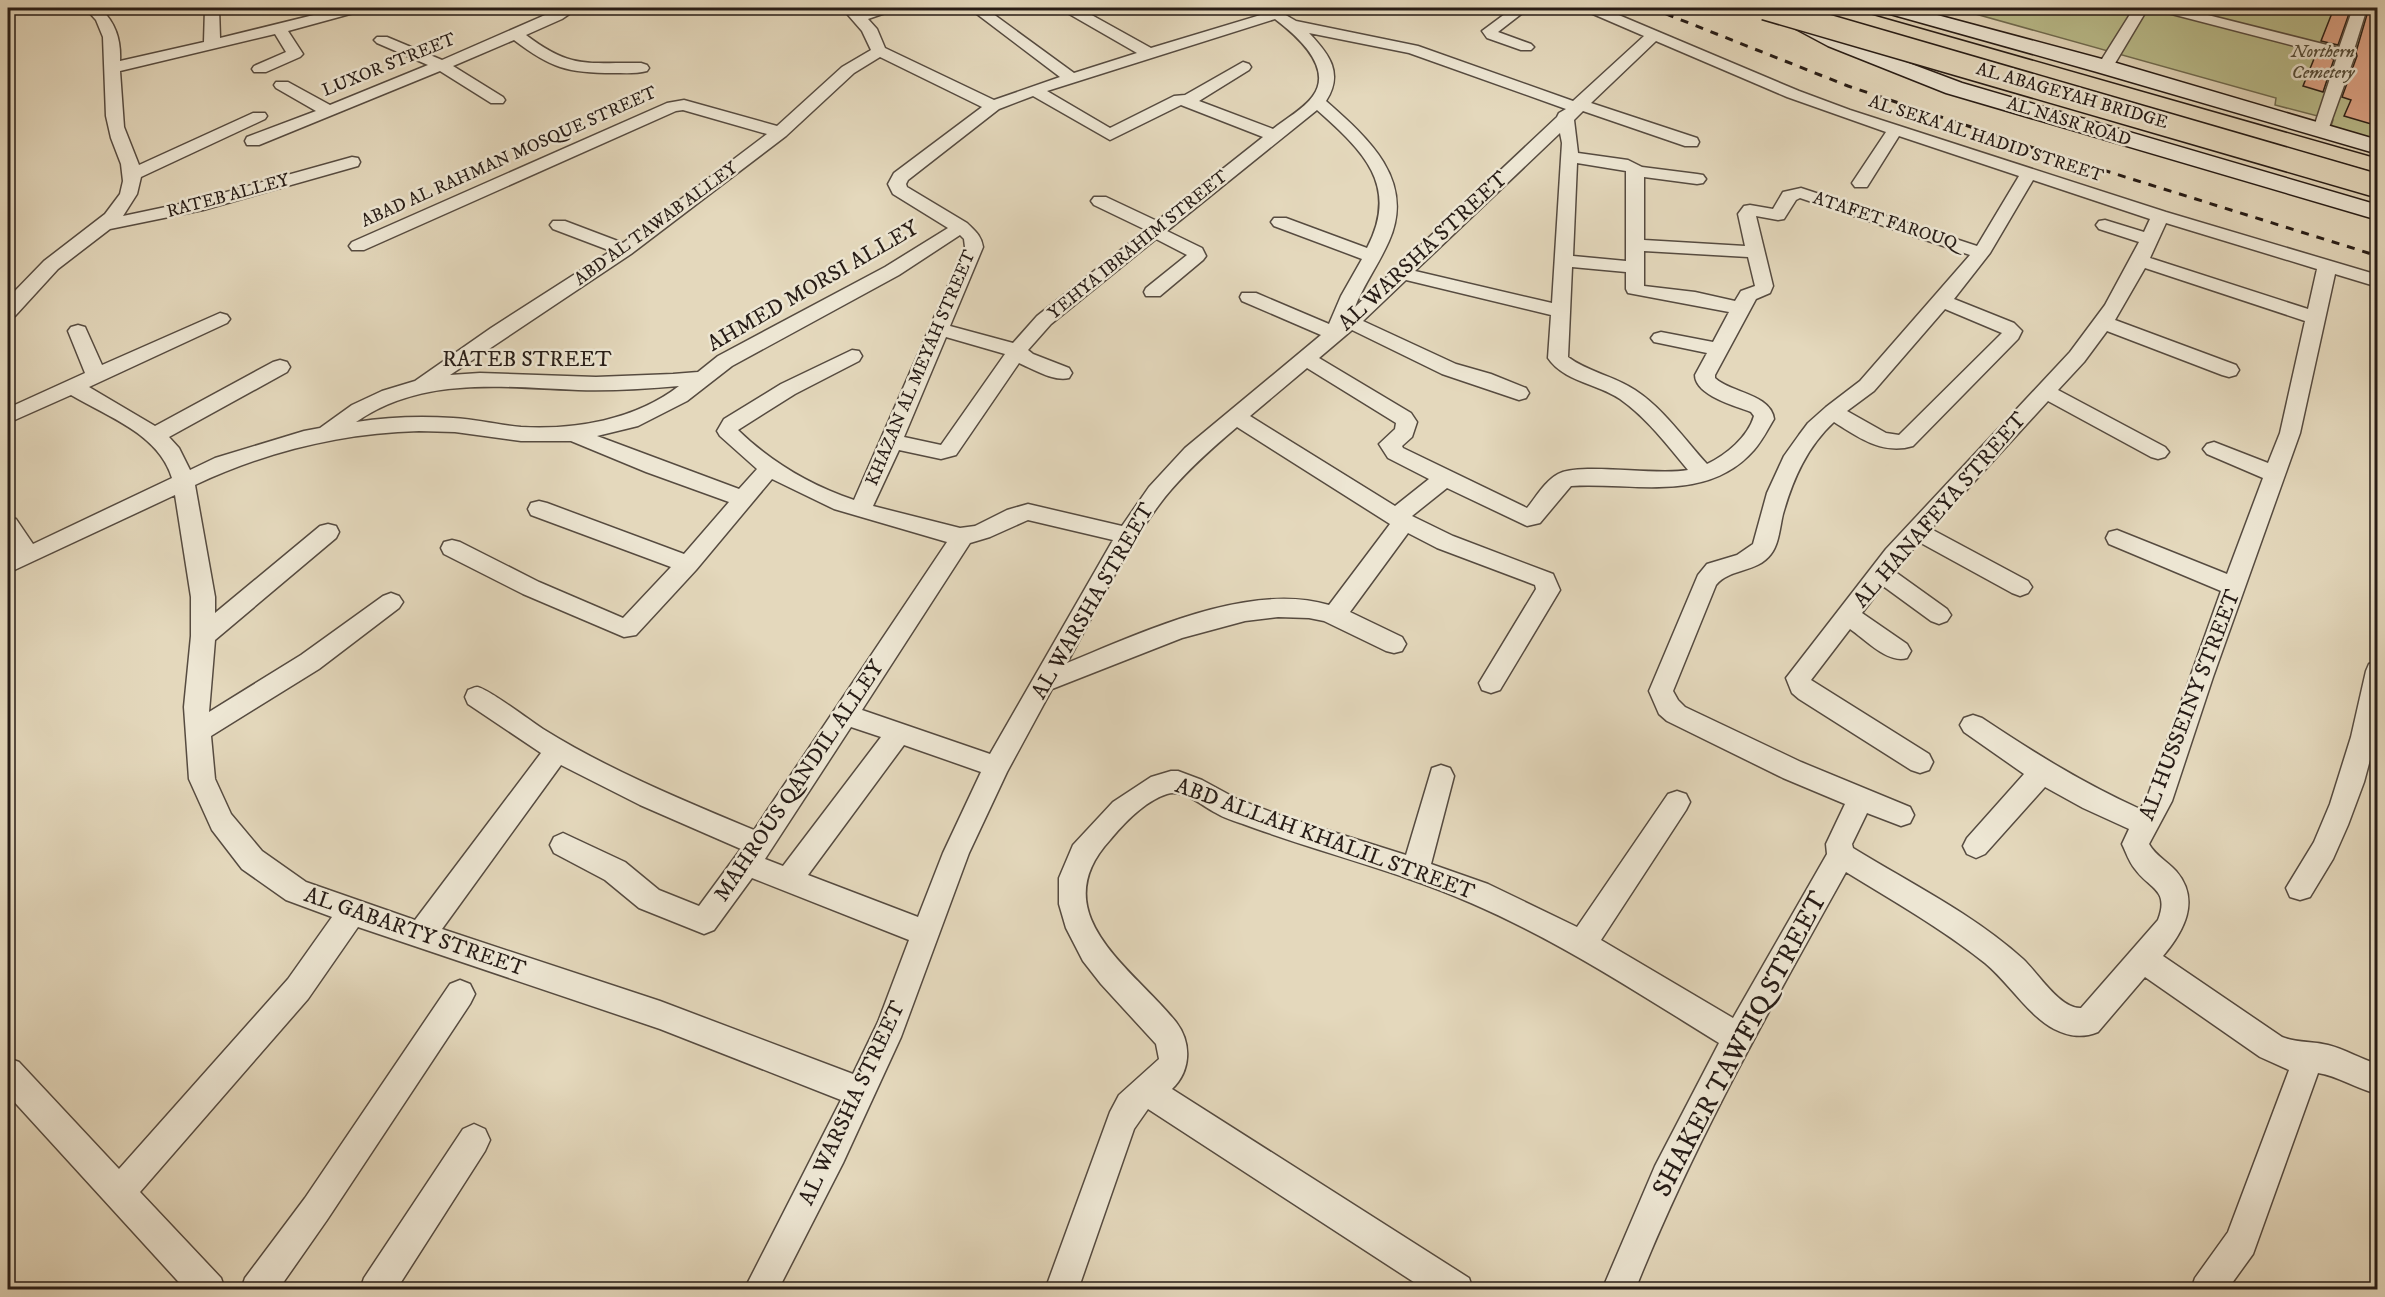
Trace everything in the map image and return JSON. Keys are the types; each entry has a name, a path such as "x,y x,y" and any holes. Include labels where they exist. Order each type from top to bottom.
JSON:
{"highway":[{"name":"AL ABAGEYAH BRIDGE","path":"1765,8 2378,186"},
{"name":"AL ABAGEYAH BRIDGE","path":"1827,8 2378,166"}],"street":[{"path":"8,312 51,266 104,225 119,210 128,196 132,175 128,152 120,139 115,121 112,68 114,48 110,30 92,8"},
{"path":"212,8 212,45"},
{"path":"260,69 290,59 296,54 283,28 285,8"},
{"path":"112,68 283,28 356,8"},
{"name":"LUXOR STREET","path":"253,141 516,34 572,8"},
{"path":"854,12 886,8"},
{"path":"976,8 1071,78"},
{"path":"1069,8 1150,54"},
{"path":"1522,8 1490,32 1492,35 1526,47"},
{"name":"AL SEKA AL HADID STREET","path":"1591,8 1793,94 1895,130 2160,216 2378,281"},
{"name":"AL NASR ROAD","path":"1770,8 1835,42 1954,88 2378,213"},
{"path":"1890,8 1919,11 2378,147"},
{"path":"2105,67 2141,8"},
{"path":"2165,8 2347,55"},
{"path":"2321,130 2362,8 2378,12"},
{"path":"1280,11 1317,51 1324,66 1327,85 1317,102 1360,142 1382,173 1388,189 1391,208 1386,226 1349,298 1342,328"},
{"name":"KHAZAN AL MEYAH STREET","path":"860,510 892,441 974,247 973,239 962,227 899,190 897,184 900,177 993,106 1034,90 1280,11"},
{"path":"854,12 869,29 879,51 993,106"},
{"path":"1293,25 1413,49 1573,109 1691,142"},
{"path":"516,34 547,57 560,63 576,66 641,68"},
{"name":"AL WARSHA STREET","path":"760,1290 832,1152 891,1027 956,853 996,767 1127,535 1157,492 1192,453 1342,328 1654,35"},
{"path":"382,40 441,65 497,100"},
{"name":"ABD AL TAWAB ALLEY","path":"424,383 625,250 780,132 842,76 879,51"},
{"path":"1187,101 1243,67"},
{"path":"282,85 329,111"},
{"path":"1034,90 1110,135 1178,99 1275,136"},
{"name":"YEHYA IBRAHIM STREET","path":"892,441 941,452 948,450 1017,351 1044,320 1317,102"},
{"name":"ABAD AL RAHMAN MOSQUE STREET","path":"358,246 673,106 684,105 780,132"},
{"path":"1573,109 1562,261 1562,312 1558,358 1561,363 1612,385 1643,406 1703,474"},
{"path":"132,175 259,116"},
{"path":"1861,183 1895,130"},
{"path":"1569,157 1628,165 1635,171 1697,179"},
{"name":"RATEB ALLEY","path":"104,225 197,206 352,162"},
{"path":"1635,171 1634,284 1640,291 1695,298 1742,309"},
{"path":"1900,815 1792,770 1676,714 1664,699 1662,691 1706,581 1715,570 1745,561 1755,556 1763,548 1778,493 1795,456 1815,428 1866,386 1943,301 1981,253 2029,173"},
{"name":"ATAFET FAROUQ","path":"1756,252 1748,212 1753,210 1778,215 1789,196 1794,194 1808,195 1981,253"},
{"path":"1100,201 1196,252 1197,256 1153,292"},
{"name":"AL HANAFEYA STREET","path":"1920,762 1808,692 1800,686 1798,678 1802,670 1917,531 2077,357 2104,323 2141,261 2160,216"},
{"path":"1280,222 1371,256"},
{"path":"559,225 625,250"},
{"path":"2105,225 2150,240"},
{"name":"AHMED MORSI ALLEY","path":"8,564 183,480 264,449 326,434 382,425 419,424 455,425 521,434 573,434 632,421 680,396 724,361 892,271 962,227"},
{"path":"1307,359 1404,418 1407,427 1405,432 1390,444 1392,451 1443,479 1527,518 1532,517 1558,485 1566,479 1670,481 1703,474 1735,457 1747,446 1764,419 1758,407 1716,390 1704,380 1748,295 1760,291 1764,286 1756,252 1634,245"},
{"path":"1562,261 1634,267"},
{"path":"2141,261 2314,317"},
{"name":"AL HUSSEINY STREET","path":"1841,855 1993,952 2016,972 2052,1011 2078,1024 2088,1022 2169,928 2176,904 2174,891 2166,880 2145,862 2135,844 2159,801 2290,433 2327,266"},
{"path":"1401,273 1562,312"},
{"path":"1249,297 1342,328 1519,393"},
{"path":"1833,412 1884,441 1894,444 1906,441 2011,335 2012,331 2007,327 1943,301"},
{"path":"8,416 220,320"},
{"path":"2104,323 2229,370"},
{"path":"939,329 1017,351 1026,359 1062,373"},
{"path":"78,331 85,382"},
{"path":"1661,338 1719,349"},
{"path":"852,356 788,389 728,428 729,434 769,469 836,501 883,518 962,537 986,531 1019,513 1028,512 1127,535"},
{"path":"153,435 280,367"},
{"name":"RATEB STREET","path":"326,434 371,402 424,383 466,379 582,383 704,378"},
{"name":"AL GABARTY STREET","path":"85,382 153,435 173,456 183,480 202,597 203,636 196,707 202,779 221,822 252,860 296,891 660,1016 860,1092"},
{"path":"2045,391 2158,452"},
{"path":"1234,416 1400,519 1445,542 1545,580 1548,590 1491,683"},
{"path":"573,434 654,467 744,499"},
{"path":"2214,449 2275,474"},
{"path":"452,548 531,588 624,628 632,626 769,469"},
{"path":"1334,616 1400,519 1443,479"},
{"path":"539,509 688,564"},
{"path":"8,525 28,554"},
{"path":"1917,531 2020,587"},
{"path":"203,636 328,532"},
{"name":"MAHROUS QANDIL ALLEY","path":"563,845 615,871 649,899 704,921 753,854 962,537"},
{"path":"2117,538 2234,588"},
{"path":"1881,573 1938,615"},
{"path":"197,732 310,662 391,602"},
{"path":"1045,682 1154,640 1242,611 1276,607 1311,609 1334,616 1394,644"},
{"path":"1848,615 1899,651"},
{"path":"2300,888 2326,844 2353,772 2370,711 2378,671"},
{"path":"477,697 558,750 753,854 789,879 925,933"},
{"path":"845,714 996,767"},
{"path":"1973,725 2042,772 2092,800 2146,824"},
{"path":"789,879 899,733"},
{"path":"421,935 558,750"},
{"path":"1976,846 2042,772"},
{"path":"1416,870 1441,776"},
{"name":"ABD ALLAH KHALIL STREET","path":"1061,1290 1121,1123 1131,1105 1165,1078 1173,1063 1174,1047 1167,1034 1102,965 1080,932 1073,908 1073,884 1082,855 1101,829 1148,790 1161,783 1174,781 1275,825 1416,870 1500,903 1630,972 1738,1038"},
{"name":"SHAKER TAWFIQ STREET","path":"1618,1290 1635,1244 1691,1125 1841,855 1839,844 1860,799"},
{"path":"1581,945 1677,802"},
{"path":"119,1193 298,989 352,912"},
{"path":"2143,958 2271,1047 2289,1054 2329,1060 2359,1074 2378,1079"},
{"path":"257,1290 316,1209 460,994"},
{"path":"2207,1290 2241,1242 2309,1056"},
{"path":"8,1073 209,1290"},
{"path":"1148,1091 1457,1290"},
{"path":"376,1290 474,1140"}],"green space":[{"name":"Northern Cemetery","path":"1954,8 2377,8 2377,140 2331,126 2333,120 2275,105 2276,98"}],"building":[{"path":"2334,8 2351,8 2338,45 2321,41"},
{"path":"2368,11 2378,14 2378,126 2344,116 2351,100 2342,97 2357,56 2356,52"},
{"path":"2316,54 2334,59 2323,92 2303,86"}],"railway":[{"path":"1651,8 1848,86 2055,155 2378,256"}]}
